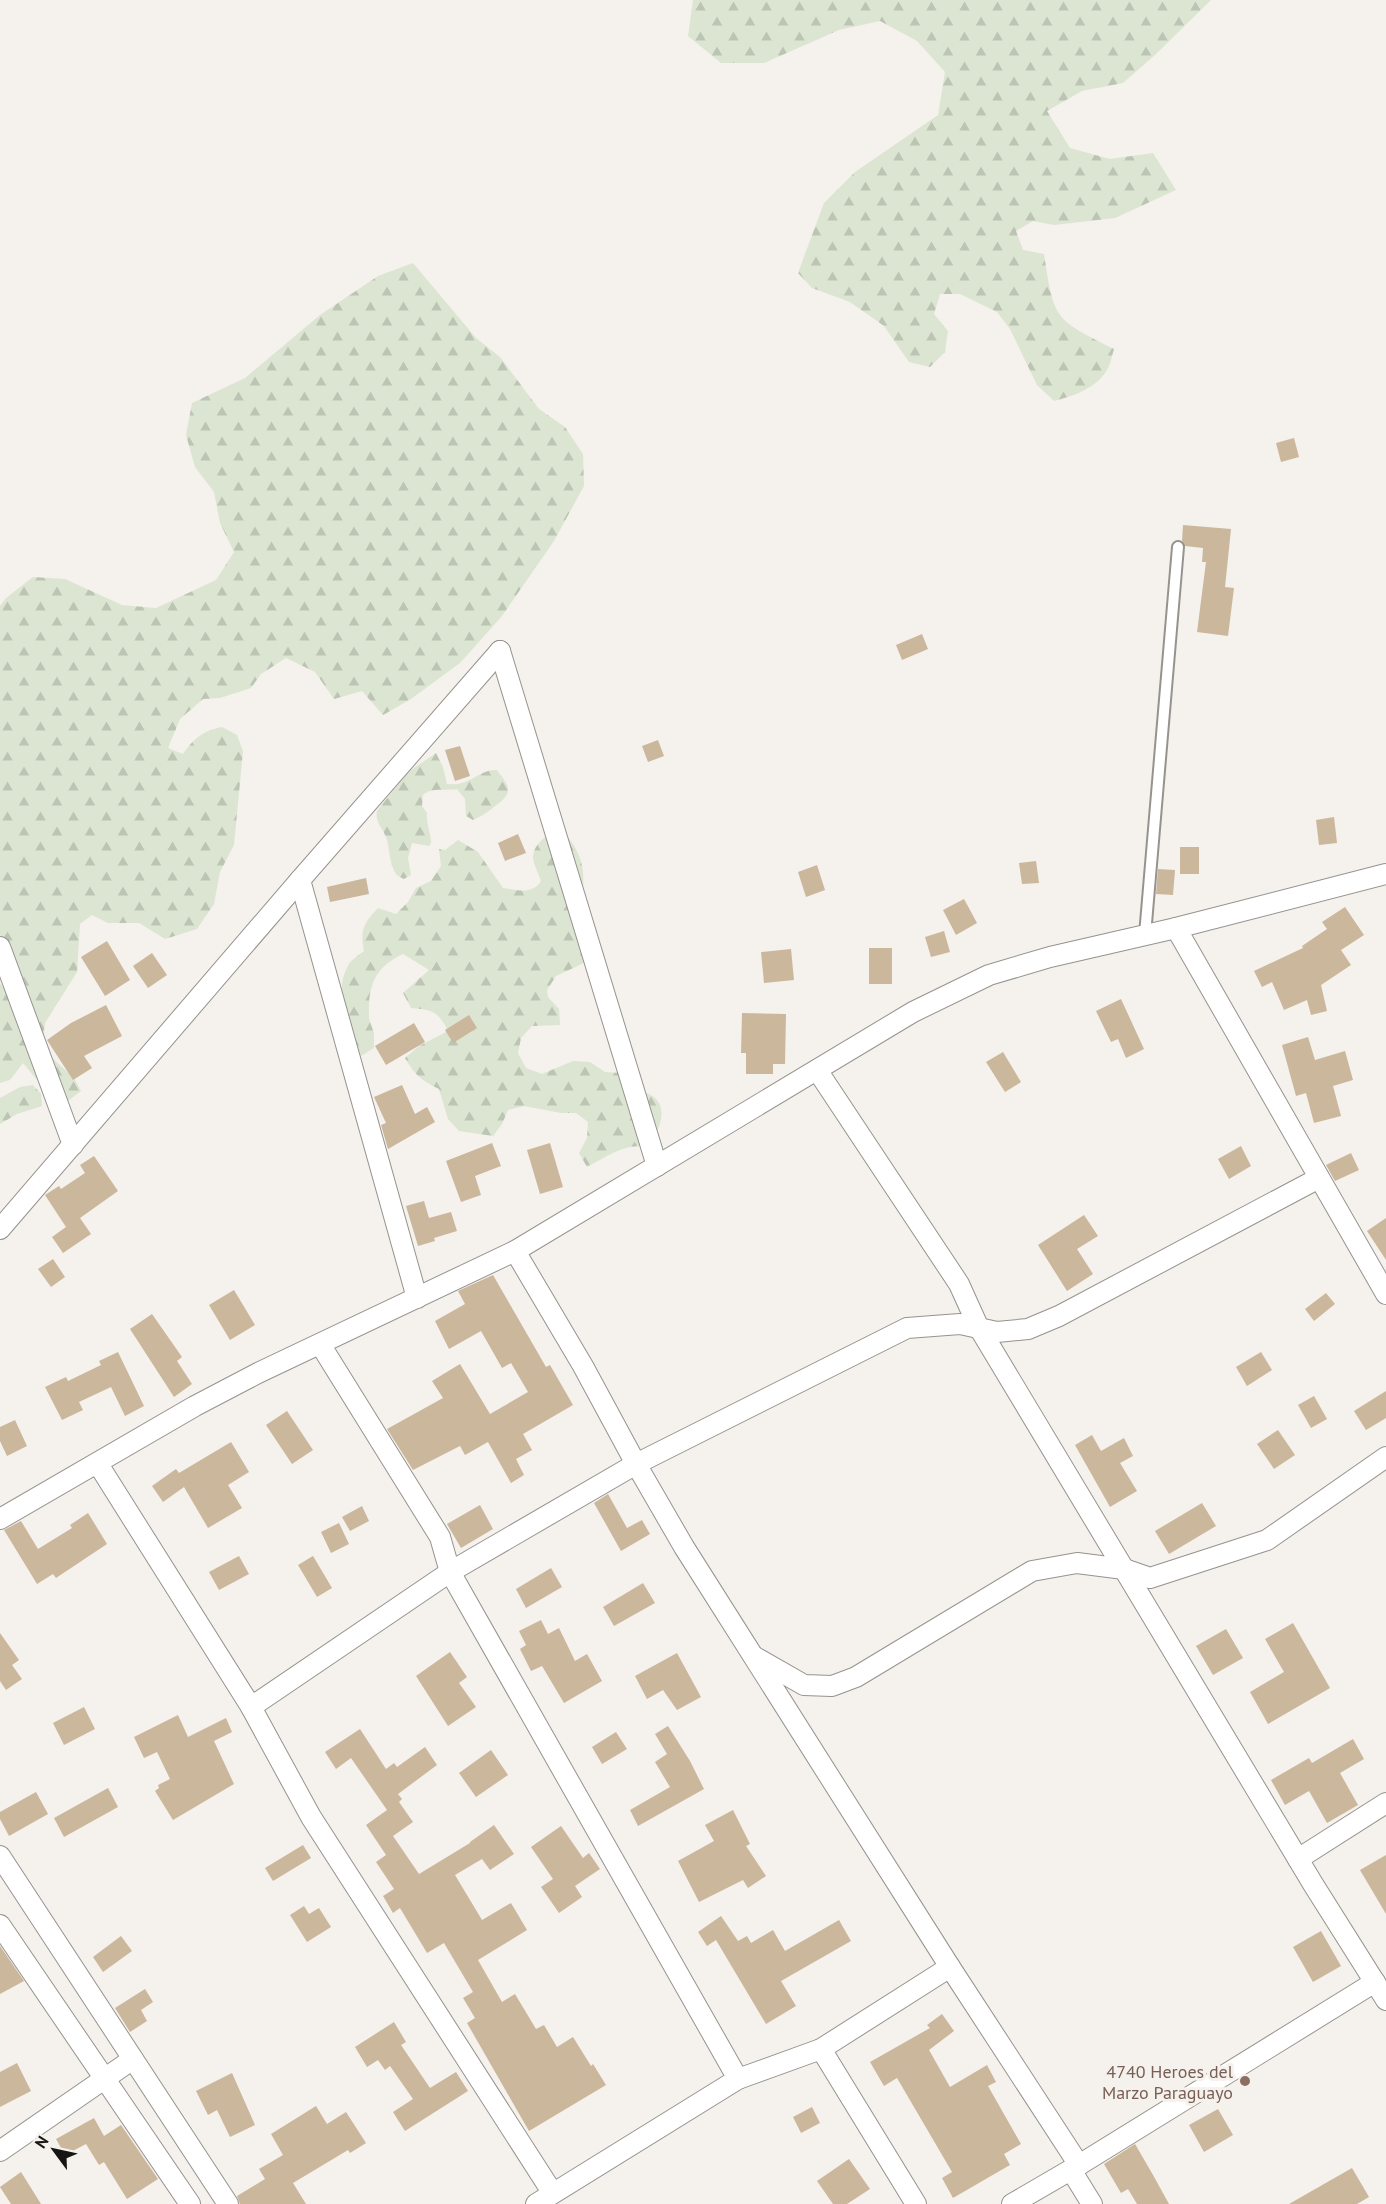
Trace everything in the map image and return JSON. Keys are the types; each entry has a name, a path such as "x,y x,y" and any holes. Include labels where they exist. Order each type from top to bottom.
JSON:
{"street":[{"path":"0,1229 500,651 657,1166"},
{"path":"0,1519 195,1406 258,1373 515,1251 913,1012 989,975 1050,957 1176,928 1386,874"},
{"path":"300,880 417,1298"},
{"path":"1176,928 1386,1294"},
{"path":"0,947 73,1145"},
{"path":"818,1070 959,1284 978,1326 1298,1859 1386,2000"},
{"path":"250,1707 450,1572 636,1464 907,1328 960,1324 978,1326 997,1332 1028,1329 1059,1316 1319,1178"},
{"path":"515,1251 583,1366 684,1547 1075,2168 1092,2204"},
{"path":"320,1344 440,1537 450,1572 738,2079"},
{"path":"753,1655 804,1684 832,1686 856,1677 1032,1571 1077,1563 1124,1569 1150,1578 1267,1540 1386,1457"},
{"path":"98,1464 250,1707 311,1817 544,2198 738,2079 821,2049 950,1967"},
{"path":"1298,1859 1386,1803"},
{"path":"0,1856 228,2204"},
{"path":"0,1924 190,2204"},
{"path":"1012,2204 1075,2168 1375,1982"},
{"path":"821,2049 916,2204"},
{"path":"0,2151 133,2059"}],"lane":[{"path":"1145,935 1178,547"}],"green space":[{"path":"693,0 1211,0 1123,83 1082,91 1047,111 1070,148 1110,159 1153,153 1176,190 1115,218 1054,225 1033,221 1016,231 1023,250 1044,254 1051,292 1060,315 1079,331 1114,349 1104,375 1092,386 1054,401 1037,385 1010,329 997,312 960,294 940,294 934,314 948,331 945,352 930,367 909,362 884,326 850,302 812,288 798,273 824,203 855,172 938,115 945,72 917,41 880,21 839,30 764,63 721,63 688,36"},
{"path":"413,263 476,338 500,357 539,409 565,427 583,454 584,486 554,541 502,616 460,663 411,699 383,715 362,691 334,699 315,672 286,658 261,674 251,688 220,698 203,699 180,719 168,748 183,754 200,736 222,727 237,735 243,751 234,845 220,872 214,904 197,929 165,939 139,923 108,923 92,915 80,924 77,972 45,1023 43,1039 49,1055 74,1078 81,1091 68,1101 42,1086 23,1063 10,1080 0,1083 0,983 14,1001 20,998 0,934 0,606 6,598 33,577 65,579 122,605 156,608 216,580 234,552 220,523 214,492 195,467 186,435 192,403 245,378 320,315 378,276"},
{"path":"436,753 443,767 447,784 462,783 485,772 497,770 508,790 501,801 473,820 466,816 465,799 457,789 434,790 423,795 422,806 427,813 431,843 429,846 412,843 408,858 411,875 404,879 394,870 386,837 377,819 377,811 408,772"},
{"path":"560,829 573,844 581,861 583,903 599,942 599,956 556,976 547,990 548,997 559,1009 560,1025 532,1026 521,1038 518,1053 526,1068 542,1074 573,1061 590,1062 605,1072 622,1073 634,1086 657,1100 661,1112 657,1132 644,1147 622,1149 587,1167 579,1153 587,1138 588,1122 576,1113 561,1113 524,1106 508,1110 493,1136 459,1131 448,1119 439,1089 419,1076 405,1058 419,1046 448,1031 438,1015 411,1008 403,993 429,970 403,954 393,959 380,971 372,986 369,1005 374,1048 361,1056 344,1011 342,999 344,975 349,964 364,951 362,938 366,923 378,908 396,914 408,902 416,888 431,881 441,866 439,849 445,850 458,840 478,852 503,888 529,890 541,881 533,860 536,847 547,836"},
{"path":"33,1085 41,1094 42,1106 17,1114 0,1124 0,1098 20,1087"}],"building":[{"path":"1294,438 1299,457 1281,462 1276,443"},
{"path":"1183,525 1231,529 1225,587 1234,588 1228,636 1197,632 1206,562 1202,562 1203,548 1185,546 1182,541"},
{"path":"922,634 928,649 902,660 896,645"},
{"path":"658,740 664,756 648,762 642,746"},
{"path":"460,746 470,776 455,781 445,750"},
{"path":"1334,817 1337,843 1319,845 1316,820"},
{"path":"518,834 526,853 505,861 498,843"},
{"path":"1180,847 1199,847 1199,874 1180,874"},
{"path":"1036,861 1039,883 1022,884 1019,863"},
{"path":"817,865 825,890 806,897 798,872"},
{"path":"1158,869 1175,870 1173,895 1156,894"},
{"path":"366,878 369,894 330,902 327,887"},
{"path":"964,899 977,923 956,935 943,910"},
{"path":"1345,907 1364,935 1341,950 1351,965 1321,985 1327,1011 1311,1015 1307,1000 1284,1010 1272,982 1262,987 1254,971 1303,948 1302,946 1327,929 1322,922"},
{"path":"944,931 950,952 931,957 925,937"},
{"path":"107,941 130,980 105,996 81,957"},
{"path":"869,948 892,948 892,984 869,984"},
{"path":"791,949 794,980 764,983 761,952"},
{"path":"152,953 167,975 148,988 133,966"},
{"path":"1121,999 1144,1049 1126,1058 1118,1039 1111,1042 1096,1011"},
{"path":"106,1005 122,1036 84,1056 92,1068 73,1080 47,1040 71,1023"},
{"path":"742,1013 786,1014 785,1064 773,1064 773,1074 746,1074 746,1053 741,1053"},
{"path":"469,1015 477,1028 453,1043 445,1030"},
{"path":"414,1023 425,1042 386,1065 375,1046"},
{"path":"1308,1037 1315,1060 1345,1051 1353,1080 1333,1086 1341,1116 1314,1123 1306,1093 1296,1096 1282,1045"},
{"path":"1003,1052 1021,1082 1005,1092 986,1062"},
{"path":"402,1085 415,1114 427,1107 435,1122 388,1149 381,1125 386,1123 374,1097"},
{"path":"492,1143 501,1166 475,1176 481,1195 461,1202 446,1161"},
{"path":"550,1143 563,1187 540,1194 527,1150"},
{"path":"1241,1146 1251,1166 1229,1179 1218,1159"},
{"path":"1351,1153 1359,1170 1335,1181 1326,1165"},
{"path":"94,1156 118,1191 80,1218 91,1234 63,1253 52,1237 66,1227 45,1195 59,1186 61,1189 85,1173 80,1165"},
{"path":"424,1201 429,1218 451,1212 457,1231 418,1246 406,1206"},
{"path":"1084,1215 1098,1236 1077,1249 1093,1274 1067,1291 1038,1245"},
{"path":"1386,1218 1386,1260 1367,1231"},
{"path":"53,1259 65,1277 51,1287 38,1269"},
{"path":"493,1275 546,1367 550,1365 573,1405 523,1434 532,1450 516,1459 524,1475 511,1483 488,1442 465,1455 460,1446 413,1470 387,1429 443,1398 432,1381 460,1364 490,1414 528,1392 511,1363 502,1368 481,1331 449,1349 435,1321 465,1304 458,1291"},
{"path":"234,1290 255,1325 230,1340 209,1305"},
{"path":"1326,1293 1335,1304 1314,1321 1305,1309"},
{"path":"152,1314 182,1357 177,1361 192,1384 174,1397 130,1329"},
{"path":"118,1352 144,1406 125,1416 111,1387 79,1402 83,1410 62,1420 45,1387 66,1377 68,1381 101,1365 99,1361"},
{"path":"1261,1352 1272,1370 1247,1386 1236,1367"},
{"path":"1386,1391 1386,1418 1366,1430 1354,1411"},
{"path":"1314,1396 1327,1419 1311,1428 1298,1405"},
{"path":"287,1411 313,1450 292,1464 266,1425"},
{"path":"15,1420 27,1446 7,1456 0,1441 0,1427"},
{"path":"1278,1430 1295,1455 1274,1469 1257,1444"},
{"path":"1092,1435 1101,1451 1124,1438 1133,1456 1120,1463 1137,1491 1110,1507 1075,1445"},
{"path":"231,1442 249,1472 228,1485 242,1508 208,1528 184,1487 163,1502 152,1486 176,1469 179,1473"},
{"path":"608,1494 627,1528 642,1520 650,1534 621,1551 594,1503"},
{"path":"1202,1503 1216,1526 1169,1554 1155,1531"},
{"path":"480,1505 493,1529 461,1548 447,1524"},
{"path":"362,1506 369,1521 350,1531 342,1517"},
{"path":"88,1513 107,1544 56,1578 53,1574 37,1584 4,1530 21,1521 38,1549 72,1528 70,1525"},
{"path":"339,1523 349,1544 331,1553 321,1532"},
{"path":"239,1556 249,1574 219,1590 209,1572"},
{"path":"313,1556 332,1588 317,1597 298,1565"},
{"path":"551,1568 562,1587 526,1608 516,1589"},
{"path":"643,1583 655,1603 614,1626 603,1607"},
{"path":"541,1620 548,1634 559,1628 575,1661 587,1654 602,1681 564,1703 542,1666 531,1671 520,1649 526,1645 519,1631"},
{"path":"1293,1623 1330,1688 1268,1724 1250,1692 1284,1672 1265,1639"},
{"path":"1226,1629 1243,1658 1213,1675 1196,1646"},
{"path":"0,1633 19,1660 12,1665 22,1679 6,1690 0,1681"},
{"path":"450,1652 467,1677 459,1683 476,1707 448,1726 416,1676"},
{"path":"677,1653 701,1697 677,1710 663,1690 647,1699 635,1676"},
{"path":"84,1707 95,1729 64,1745 53,1723"},
{"path":"178,1715 188,1737 226,1718 232,1732 214,1741 234,1784 173,1820 155,1791 159,1788 158,1785 170,1779 157,1752 144,1758 134,1737"},
{"path":"668,1726 704,1789 638,1826 630,1810 670,1787 655,1762 667,1754 655,1734"},
{"path":"360,1729 386,1769 394,1763 397,1767 425,1747 437,1765 398,1794 402,1799 399,1802 413,1822 393,1836 419,1874 470,1843 494,1825 514,1854 490,1870 482,1859 455,1875 482,1920 511,1903 527,1930 478,1960 502,2002 515,1994 536,2029 544,2025 557,2047 573,2037 606,2085 529,2131 467,2023 475,2018 463,1998 473,1992 444,1943 427,1953 400,1908 393,1913 383,1896 394,1889 376,1862 386,1855 366,1825 387,1810 351,1758 336,1769 325,1752"},
{"path":"616,1732 627,1749 602,1764 592,1747"},
{"path":"1353,1739 1364,1759 1340,1773 1358,1805 1327,1823 1309,1791 1285,1805 1271,1780 1309,1758 1312,1763"},
{"path":"491,1750 508,1775 476,1797 459,1773"},
{"path":"108,1788 118,1807 64,1837 54,1818"},
{"path":"36,1792 48,1814 9,1836 0,1819 0,1812"},
{"path":"733,1810 750,1844 746,1846 766,1876 748,1888 743,1880 699,1902 678,1861 714,1841 705,1825"},
{"path":"561,1826 583,1858 589,1853 600,1869 575,1886 582,1897 559,1913 541,1887 553,1879 531,1847"},
{"path":"303,1845 311,1858 273,1881 265,1868"},
{"path":"1386,1855 1386,1914 1360,1870"},
{"path":"304,1906 309,1914 319,1908 331,1927 307,1942 290,1915"},
{"path":"721,1916 738,1941 747,1936 751,1943 773,1930 785,1951 839,1920 851,1941 781,1981 796,2006 766,2024 716,1940 707,1946 698,1932"},
{"path":"1321,1931 1341,1966 1313,1982 1293,1947"},
{"path":"121,1936 132,1951 103,1972 93,1957"},
{"path":"0,1946 24,1981 0,1994"},
{"path":"145,1989 153,2002 141,2010 147,2021 130,2032 115,2008"},
{"path":"942,2014 954,2031 929,2050 950,2087 987,2065 996,2082 988,2086 1021,2144 1004,2154 1010,2165 953,2198 942,2178 952,2172 897,2078 884,2086 870,2062 930,2028 927,2025"},
{"path":"394,2022 406,2042 401,2045 430,2088 456,2072 468,2091 405,2131 393,2112 413,2099 390,2066 385,2070 378,2060 367,2067 355,2047"},
{"path":"17,2063 31,2091 0,2107 0,2072"},
{"path":"232,2073 255,2125 230,2137 217,2110 208,2115 196,2091"},
{"path":"316,2106 327,2124 346,2112 366,2143 350,2153 348,2150 293,2183 306,2204 240,2204 237,2196 265,2179 259,2169 283,2155 271,2134"},
{"path":"812,2107 820,2123 801,2133 793,2117"},
{"path":"1218,2109 1233,2135 1204,2152 1189,2125"},
{"path":"94,2118 104,2136 121,2125 158,2179 127,2199 104,2162 99,2165 86,2144 65,2155 56,2139"},
{"path":"1135,2144 1169,2204 1137,2204 1128,2189 1121,2193 1104,2164"},
{"path":"849,2159 870,2189 847,2204 833,2204 817,2181"},
{"path":"1352,2168 1369,2197 1357,2204 1289,2204"},
{"path":"21,2172 41,2204 11,2204 0,2187"}],"place":[{"name":"4740 Heroes del Marzo Paraguayo","path":"1245,2081"}]}
